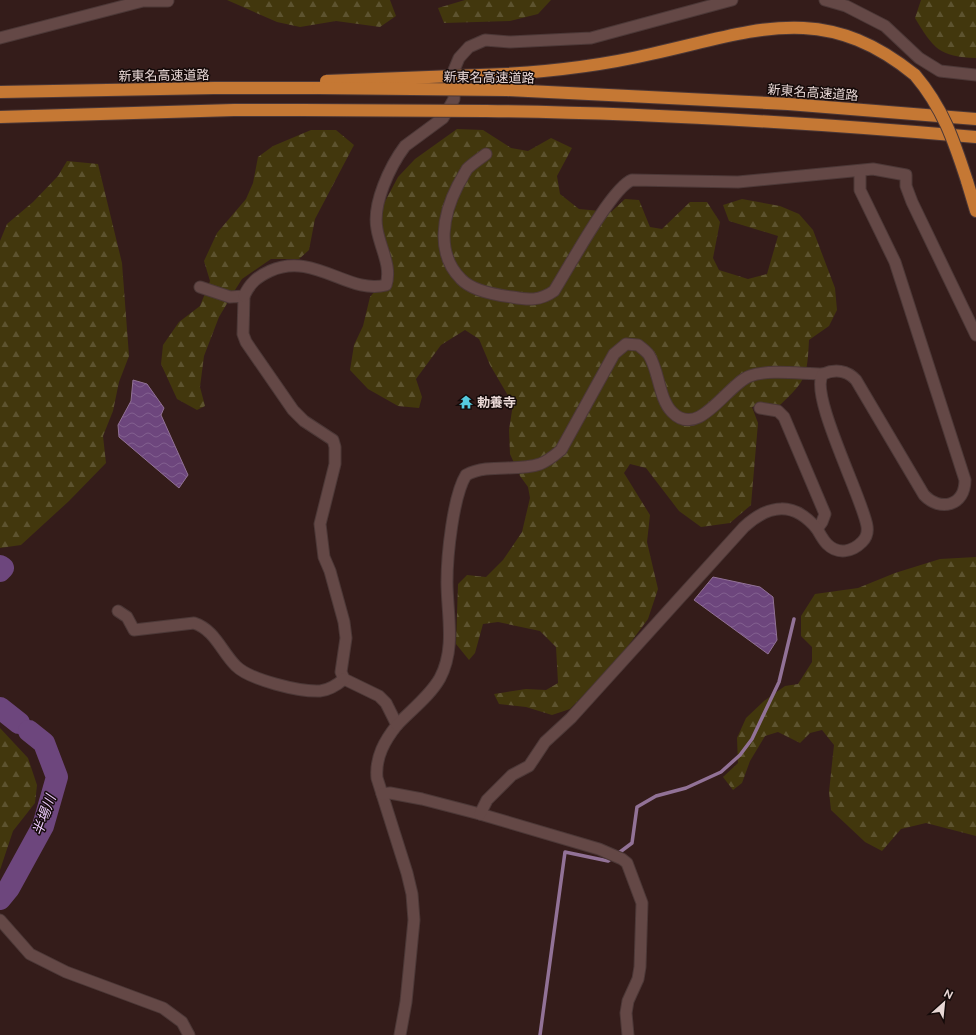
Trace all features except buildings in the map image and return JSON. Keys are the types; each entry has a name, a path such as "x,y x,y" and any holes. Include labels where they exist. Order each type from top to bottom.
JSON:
{"highway":[{"path":"318,85 538,72 625,59 758,29 795,26 831,30 864,41 887,53 915,75 933,98 942,113 967,181 976,211"},
{"name":"新東名高速道路","path":"0,92 318,85 507,90 772,103 976,119"},
{"path":"0,117 226,110 572,112 781,122 976,137"}],"street":[{"path":"397,725 386,702 379,696 344,679 341,672 346,638 344,622 330,571 324,557 320,530 321,513 335,464 335,447 333,440 304,421 294,410 246,342 243,334 244,296 248,287 257,278 276,268 298,266 310,267 363,286 375,288 386,285 389,274 376,228 376,210 389,173 405,146 443,118 454,99 454,70 459,58 469,47 485,40 510,42 591,38 732,0"},
{"path":"825,0 846,6 885,26 919,58 940,71 976,75"},
{"path":"0,38 143,1 168,1"},
{"path":"486,154 467,170 446,213 444,237 448,259 461,279 474,287 501,296 532,300 546,298 554,291 611,200 625,182 632,180 738,182 883,170 906,175 906,186 912,202 976,336"},
{"path":"400,1035 406,1002 414,920 412,894 408,873 377,778 378,758 390,734 432,690 440,678 446,664 450,647 447,583 448,548 460,488 466,475 473,471 491,468 523,467 540,464 553,457 561,450 614,354 626,344 638,345 649,355 667,405 672,413 684,419 698,418 710,412 733,386 750,376 767,373 823,374 837,371 845,372 856,380 928,500 936,504 951,503 962,496 965,489 965,480 895,262 860,190 860,171"},
{"path":"200,287 230,297 244,296"},
{"path":"480,814 488,800 512,775 528,766 545,742 571,718 753,519 771,509 787,509 798,513 816,529 827,544 841,551 849,551 855,548 867,534 866,519 844,468 823,400 820,383 823,374"},
{"path":"760,408 778,410 784,418 825,514 822,522 816,529"},
{"path":"118,611 127,617 134,630 194,623 203,626 211,632 236,665 246,674 292,688 321,691 334,687 344,679"},
{"path":"382,794 390,793 480,814 609,853 622,859 627,864 642,903 640,968 638,979 628,1001 626,1013 628,1035"},
{"path":"0,920 30,954 66,972 163,1008 182,1022 189,1035"}],"green space":[{"path":"227,0 390,0 396,16 380,27 336,21 300,27 277,22"},
{"path":"465,0 551,0 538,14 510,21 444,23 438,8"},
{"path":"921,0 976,0 976,58 953,56 938,49 932,44 915,18"},
{"path":"457,129 483,130 511,148 528,151 551,138 572,148 557,176 560,194 579,209 611,212 625,199 639,200 650,227 662,229 690,202 707,202 720,222 713,258 719,270 748,279 767,274 778,236 729,221 723,205 742,199 780,206 799,214 813,230 835,288 837,310 829,326 809,340 806,370 801,383 780,405 763,404 752,407 758,423 751,505 730,523 701,527 679,511 646,468 630,464 624,473 650,515 647,542 658,589 648,619 619,658 570,709 552,715 526,707 499,704 494,694 526,689 546,690 558,683 556,647 540,631 498,622 483,624 475,653 469,660 456,644 458,584 467,575 486,577 503,560 522,532 530,498 528,487 520,476 510,454 509,430 513,404 490,365 479,339 465,330 441,345 416,379 422,397 419,408 398,406 368,389 350,370 354,345 363,326 370,297 383,281 381,209 398,177 415,159"},
{"path":"311,130 336,130 354,145 315,219 309,250 299,259 271,259 242,279 219,317 204,356 200,387 205,406 197,410 177,399 161,364 163,345 179,322 200,306 210,281 204,261 217,233 246,199 253,183 258,157 273,146"},
{"path":"67,161 98,164 122,263 129,356 119,382 113,411 103,436 106,463 69,501 21,545 0,548 0,241 7,224 33,202 58,176"},
{"path":"976,557 976,836 926,823 901,829 882,851 865,842 831,810 829,792 834,745 822,730 810,733 800,743 778,732 765,736 750,761 742,783 733,790 723,777 738,763 737,738 746,718 764,701 785,686 798,684 812,662 812,647 801,636 801,616 815,594 858,588 895,573 940,559"},
{"path":"0,728 28,758 37,785 35,803 13,831 0,870"}],"water":[{"path":"133,380 147,384 164,408 161,415 188,475 179,488 119,437 118,425 131,401"},
{"path":"713,577 760,587 773,597 777,640 768,654 694,600"}],"waterway":[{"name":"半場川","path":"0,566 3,568 0,571"},
{"path":"540,1035 565,852 608,861 632,843 637,807 656,796 686,788 721,772 740,755 752,739 779,682 794,619"},
{"name":"半場川","path":"0,708 19,723"},
{"name":"半場川","path":"0,899 9,888 43,826 57,777 44,743 29,731"}],"place":[{"name":"勅養寺","path":"466,402"}]}
